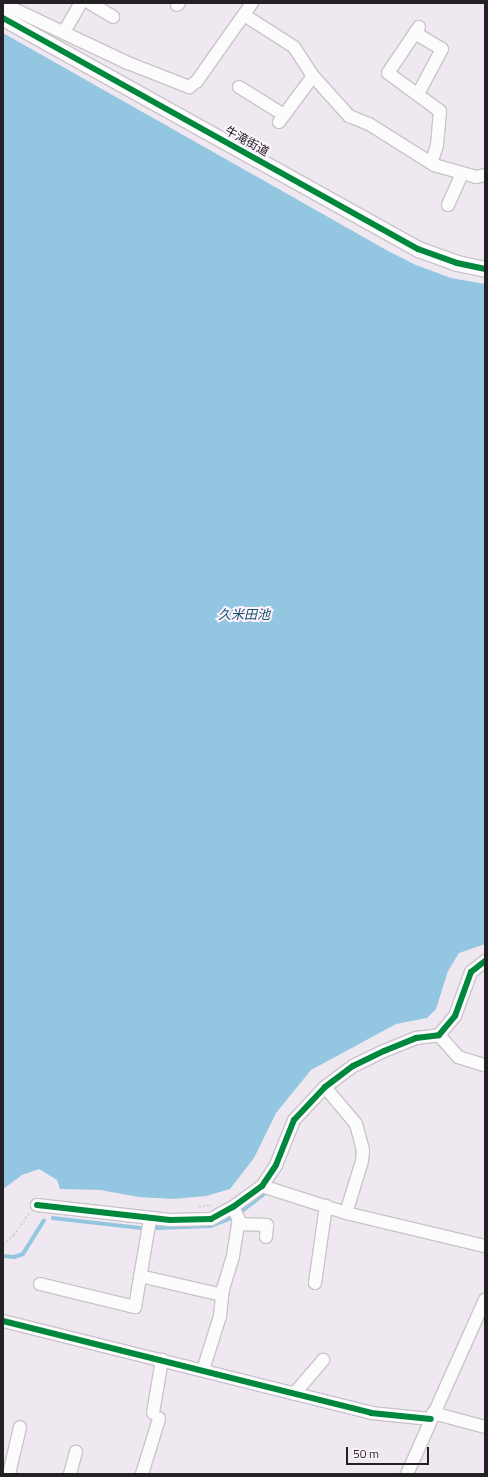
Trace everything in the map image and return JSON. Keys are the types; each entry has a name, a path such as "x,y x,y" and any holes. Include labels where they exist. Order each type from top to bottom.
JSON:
{"street":[{"path":"64,32 81,3"},
{"path":"90,3 113,17"},
{"path":"3,4 128,63 189,87 197,81 247,7 294,47 313,76 349,116 369,124 431,163 462,174 476,177 485,175"},
{"name":"牛滝街道","path":"3,18 418,249 457,264 485,269"},
{"path":"418,94 442,49 417,30 388,74 440,111 437,145 431,163"},
{"path":"239,87 281,119 313,76"},
{"path":"448,205 462,174"},
{"path":"37,1205 150,1219 211,1219 233,1207 262,1186 276,1164 294,1120 325,1087 353,1066 384,1051 416,1038 439,1035 455,1016 471,972 485,961"},
{"path":"439,1035 458,1057 485,1065"},
{"path":"325,1087 356,1124 363,1150 362,1161 346,1213"},
{"path":"262,1186 346,1213 485,1246"},
{"path":"315,1283 326,1206"},
{"path":"203,1370 220,1316 222,1295 238,1224 233,1207"},
{"path":"40,1284 135,1307 150,1219"},
{"path":"238,1224 267,1226 266,1237"},
{"path":"140,1276 222,1295"},
{"path":"407,1474 485,1300"},
{"path":"3,1321 371,1413 432,1416 485,1426"},
{"path":"142,1474 156,1416 162,1360"},
{"path":"294,1394 323,1360"},
{"path":"9,1474 20,1427"},
{"path":"70,1474 76,1452"}],"path":[{"path":"194,1208 218,1204"},
{"path":"3,1244 14,1235 37,1205"}],"water":[{"name":"久米田池","path":"3,33 388,251 416,265 451,278 485,284 485,944 459,953 448,971 436,1009 427,1018 396,1024 311,1070 276,1113 254,1158 230,1189 206,1196 173,1199 139,1197 100,1190 60,1189 57,1180 39,1169 22,1175 3,1189"}],"waterway":[{"path":"241,1212 265,1193"},
{"path":"157,1228 211,1226 235,1217"},
{"path":"53,1218 141,1228"},
{"path":"3,1256 14,1257 23,1254 44,1221"}],"cycle path":[{"path":"3,18 418,249 457,263 485,269"},
{"path":"37,1205 170,1220 211,1219 233,1207 262,1186 276,1165 294,1120 325,1087 353,1066 384,1051 416,1038 439,1035 455,1016 471,972 485,961"},
{"path":"3,1321 371,1413 431,1419"}]}
